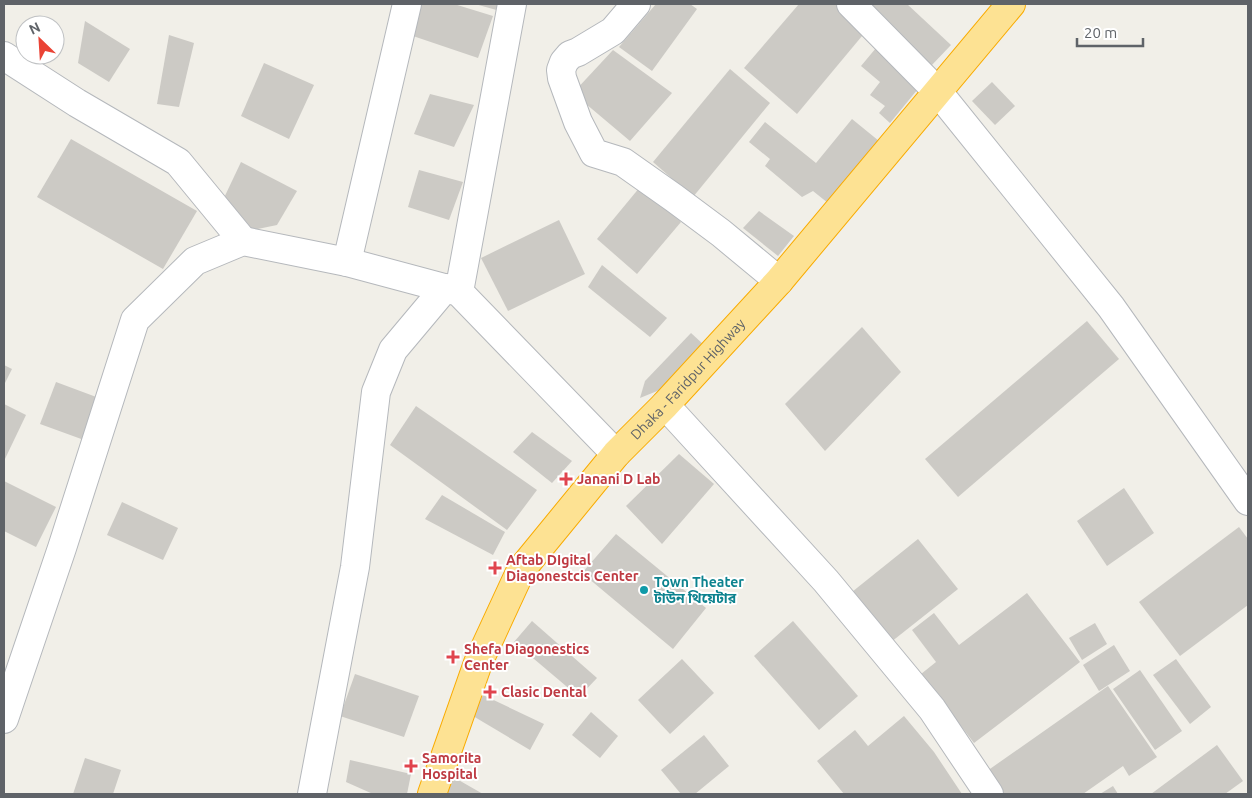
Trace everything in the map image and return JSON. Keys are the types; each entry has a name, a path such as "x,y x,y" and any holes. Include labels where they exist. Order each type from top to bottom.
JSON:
{"highway":[{"name":"Dhaka - Faridpur Highway","path":"432,794 478,663 521,570 616,454 779,281 1011,4"}],"street":[{"path":"347,262 407,4"},
{"path":"312,794 355,567 376,392 393,350 452,290 512,4"},
{"path":"636,4 613,31 570,55 564,62 561,70 562,78 578,122 594,153 622,162 659,187 722,233 779,281"},
{"path":"851,4 938,92 1111,307 1248,502"},
{"path":"4,56 77,103 178,162 243,241"},
{"path":"4,719 62,548 135,320 195,261 243,241 347,262 452,290 616,454"},
{"path":"664,405 826,581 932,709 988,794"}],"building":[{"path":"420,4 454,4 493,16 478,58 410,35"},
{"path":"475,4 502,4 500,11"},
{"path":"656,4 690,4 697,9 652,71 619,47"},
{"path":"799,4 835,4 867,30 797,114 744,68"},
{"path":"862,4 907,4 951,45 930,67"},
{"path":"85,21 130,49 109,82 78,63"},
{"path":"169,35 194,43 179,107 157,104"},
{"path":"876,48 922,84 890,123 879,113 885,106 870,95 880,82 861,66"},
{"path":"613,50 672,93 630,141 573,93"},
{"path":"264,63 314,85 289,139 241,116"},
{"path":"730,69 770,103 693,197 653,162"},
{"path":"992,82 1015,106 995,125 972,101"},
{"path":"430,94 474,105 454,147 414,134"},
{"path":"852,119 879,141 828,203 813,191 802,197 765,166 770,159 749,142 765,122 816,163"},
{"path":"71,139 197,211 163,269 37,197"},
{"path":"241,162 297,191 277,225 248,231 223,200"},
{"path":"419,170 463,182 449,220 408,207"},
{"path":"640,187 681,222 637,274 597,239"},
{"path":"759,211 794,236 778,256 743,228"},
{"path":"559,220 585,274 508,311 481,258"},
{"path":"602,265 667,318 650,337 588,287"},
{"path":"1087,321 1119,359 958,497 925,459"},
{"path":"862,327 901,372 825,451 785,404"},
{"path":"691,333 704,345 662,389 640,398 645,381"},
{"path":"4,365 12,369 4,385"},
{"path":"56,382 99,398 84,440 40,424"},
{"path":"4,404 26,415 4,461"},
{"path":"416,406 537,490 507,530 390,445"},
{"path":"532,432 572,461 552,483 513,452"},
{"path":"679,454 714,484 662,544 626,506"},
{"path":"4,481 56,507 36,547 4,531"},
{"path":"1124,488 1154,533 1107,566 1077,521"},
{"path":"442,495 505,532 493,555 425,519"},
{"path":"122,502 178,528 163,560 107,535"},
{"path":"1239,527 1248,539 1248,605 1180,656 1139,602"},
{"name":"Town Theater টাউন থিয়েটার","path":"616,534 706,608 673,649 582,573"},
{"path":"918,539 958,589 886,646 847,596"},
{"path":"1027,593 1080,662 974,743 921,674 936,662 912,630 934,613 959,645"},
{"path":"532,621 597,678 579,697 514,642"},
{"path":"793,621 858,696 819,730 754,656"},
{"path":"1095,623 1107,644 1082,660 1069,638"},
{"path":"1114,645 1130,671 1099,691 1083,665"},
{"path":"682,659 714,693 670,734 638,700"},
{"path":"1176,659 1211,707 1190,724 1153,675"},
{"path":"1140,670 1182,731 1155,750 1113,689"},
{"path":"355,674 419,696 404,737 340,716"},
{"path":"1108,686 1157,757 1129,776 1123,766 1083,794 1004,794 987,771"},
{"path":"483,695 544,724 530,750 473,716"},
{"path":"591,712 618,736 600,758 572,735"},
{"path":"904,716 934,752 962,794 844,794 817,761 855,730 868,746"},
{"path":"704,735 729,766 695,794 681,794 661,770"},
{"path":"1217,745 1243,781 1225,794 1151,794"},
{"path":"85,758 121,770 113,794 73,794"},
{"path":"350,760 411,774 407,794 373,794 346,782"},
{"path":"448,774 483,794 440,794"},
{"path":"1113,786 1118,794 1100,794"}],"place":[{"name":"Janani D Lab","path":"566,479"},
{"name":"Aftab DIgital Diagonestcis Center","path":"495,568"},
{"name":"Town Theater টাউন থিয়েটার","path":"644,590"},
{"name":"Shefa Diagonestics Center","path":"453,657"},
{"name":"Clasic Dental","path":"490,692"},
{"name":"Samorita Hospital","path":"411,766"}]}
